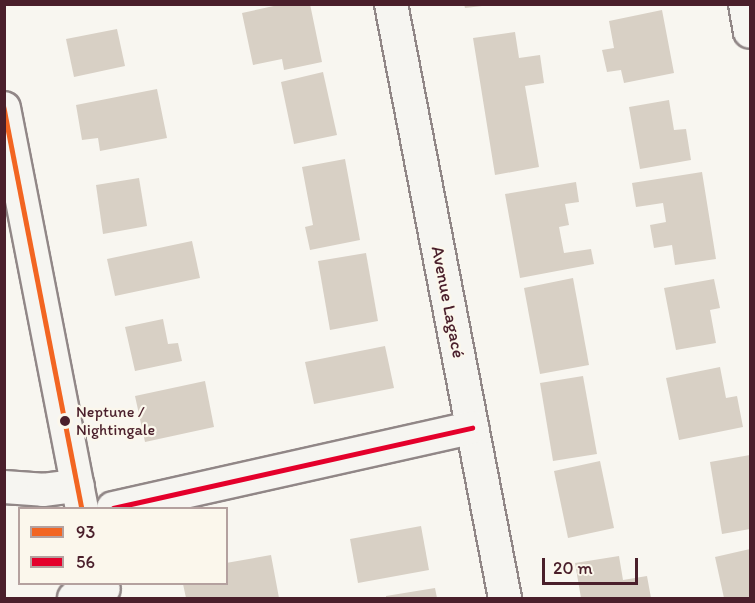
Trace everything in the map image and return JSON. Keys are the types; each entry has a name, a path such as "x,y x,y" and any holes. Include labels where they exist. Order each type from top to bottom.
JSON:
{"street":[{"name":"Avenue Lagacé","path":"391,4 505,598"},
{"path":"745,4 750,32"},
{"path":"4,108 80,497 43,490 4,487"},
{"path":"117,507 472,428"},
{"path":"74,598 104,590"}],"building":[{"path":"283,4 310,4 322,62 284,70 282,59 253,65 242,13"},
{"path":"464,4 482,4 482,6 465,8"},
{"path":"662,10 674,73 624,83 621,70 607,72 602,50 614,48 609,21"},
{"path":"117,29 125,66 74,77 66,39"},
{"path":"515,32 519,58 540,55 544,83 525,86 539,167 495,175 473,38"},
{"path":"323,72 337,135 294,144 281,82"},
{"path":"157,89 167,138 100,151 98,138 82,140 76,105"},
{"path":"669,100 674,130 686,129 691,160 640,169 629,107"},
{"path":"345,159 360,240 310,250 305,227 313,225 302,167"},
{"path":"702,172 716,259 675,265 672,245 654,248 650,225 666,222 663,203 636,207 632,183"},
{"path":"139,178 147,226 103,234 96,185"},
{"path":"576,182 579,202 565,204 569,225 559,227 564,253 591,249 594,264 520,278 505,194"},
{"path":"192,241 200,278 115,296 107,259"},
{"path":"366,253 378,321 330,330 318,261"},
{"path":"573,278 589,365 540,374 524,288"},
{"path":"714,279 720,308 710,310 716,343 676,350 664,288"},
{"path":"163,319 168,344 178,343 182,361 135,371 125,327"},
{"path":"385,346 394,388 314,404 305,362"},
{"path":"720,367 726,398 737,396 743,427 679,440 666,378"},
{"path":"583,376 597,454 553,461 540,383"},
{"path":"205,381 214,427 145,442 135,396"},
{"path":"750,455 750,529 722,534 710,462"},
{"path":"600,461 614,528 568,538 554,471"},
{"path":"421,526 429,570 358,583 350,539"},
{"path":"750,549 750,598 724,598 715,557"},
{"path":"271,555 279,598 186,598 183,585 228,585 228,563"},
{"path":"619,556 623,580 647,576 651,598 581,598 575,563"},
{"path":"435,588 437,598 386,598 386,596"}],"transit line":[{"name":"93","path":"4,108 82,507"},
{"name":"56","path":"117,507 472,428"}],"place":[{"name":"Neptune / Nightingale","path":"65,421"}]}
